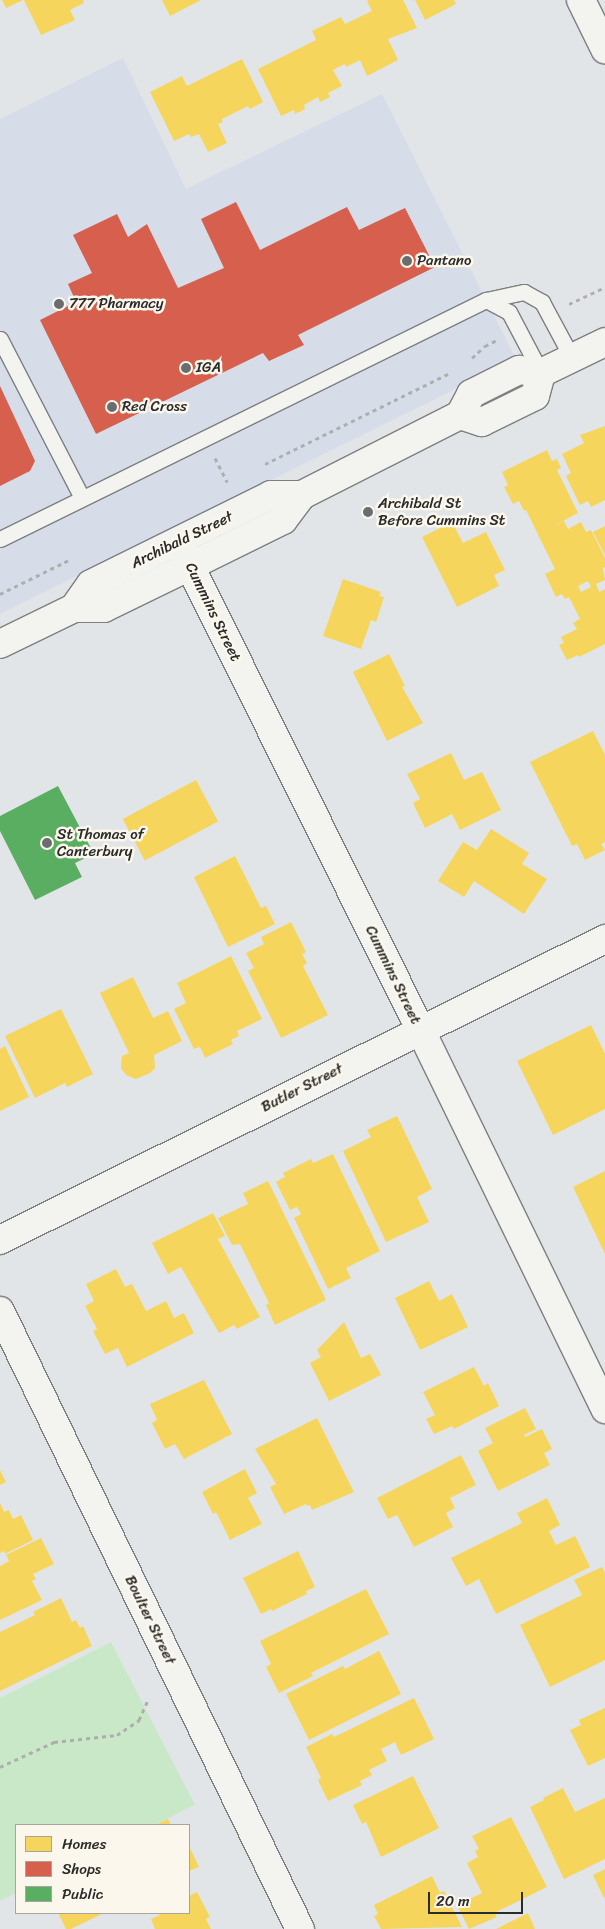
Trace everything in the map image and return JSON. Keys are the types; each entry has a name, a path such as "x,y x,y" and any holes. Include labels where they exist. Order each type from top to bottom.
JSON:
{"street":[{"path":"581,0 605,49"},
{"name":"Archibald Street","path":"0,644 74,608 104,608 283,520 302,495 460,415 471,394 519,370 541,373 605,342"},
{"name":"Archibald Street","path":"74,608 92,584 271,495 302,495"},
{"name":"Cummins Street","path":"178,542 420,1029 605,1409"},
{"name":"Butler Street","path":"0,1240 605,938"},
{"name":"Boulter Street","path":"0,1311 300,1929"}],"lane":[{"path":"0,539 486,300 524,292 542,302 572,358"},
{"path":"486,300 509,312 541,373"},
{"path":"0,339 82,498"}],"path":[{"path":"568,304 605,287"},
{"path":"214,455 227,482"},
{"path":"0,1767 54,1742 117,1735 139,1720 148,1700"}],"shaded area":[{"path":"123,58 186,189 382,94 516,359 0,614 0,119"}],"green space":[{"path":"111,1642 195,1805 156,1824 15,1824 15,1894 0,1901 0,1698"}],"building: Homes":[{"path":"2,0 23,0 6,8"},
{"path":"24,0 83,0 84,3 70,10 75,20 41,35"},
{"path":"162,0 201,0 170,16"},
{"path":"403,0 417,28 388,39 398,60 367,76 360,60 346,67 345,64 333,70 342,86 328,93 330,97 320,102 318,97 304,105 305,109 295,114 294,110 281,116 258,69 316,40 312,31 341,17 345,24 372,11 367,1"},
{"path":"415,0 454,0 456,4 425,20"},
{"path":"242,59 263,102 250,109 248,106 222,119 223,122 218,124 227,143 208,152 199,134 191,137 189,134 174,141 150,92 182,76 187,86"},
{"path":"605,426 605,500 591,507 588,501 580,505 566,476 571,473 562,454 584,443 580,435"},
{"path":"547,450 552,461 557,459 561,468 557,470 578,513 550,528 564,521 568,529 581,522 586,532 591,530 605,558 605,567 603,568 605,580 596,584 599,592 605,589 605,644 579,657 578,655 567,660 559,645 564,643 561,637 577,629 573,623 580,619 569,597 565,599 562,594 556,597 545,574 555,569 526,510 524,511 519,501 513,504 504,487 508,485 502,472","holes":["588,581 591,587 581,592 578,586"]},
{"path":"452,522 463,543 486,532 505,570 494,575 499,586 457,607 422,537"},
{"path":"605,526 605,555 593,532"},
{"path":"343,579 381,592 379,596 384,597 376,622 371,620 361,649 323,636"},
{"path":"389,654 405,686 402,687 423,723 387,741 353,672"},
{"path":"593,731 605,755 605,842 601,844 605,850 585,860 577,844 572,846 530,762"},
{"path":"451,753 464,780 482,772 501,810 460,830 452,814 425,828 413,803 420,799 407,774"},
{"path":"196,780 218,821 145,860 123,819"},
{"path":"491,829 529,853 522,864 547,879 524,914 474,881 464,897 438,881 463,842 477,850"},
{"path":"235,856 261,908 266,906 275,924 228,947 194,877"},
{"path":"291,922 306,952 302,954 307,963 303,966 328,1015 281,1038 248,971 254,968 246,953 264,944 261,937"},
{"path":"231,956 262,1019 237,1031 239,1036 231,1040 233,1044 205,1058 200,1047 194,1049 174,1009 186,1003 177,983"},
{"path":"133,977 153,1018 168,1011 182,1041 154,1055 155,1068 150,1073 136,1079 126,1075 121,1068 122,1056 129,1053 100,993"},
{"path":"61,1009 93,1074 67,1087 65,1083 35,1098 5,1036"},
{"path":"591,1025 605,1054 605,1109 553,1135 517,1061"},
{"path":"5,1046 29,1097 0,1111 0,1049"},
{"path":"397,1116 432,1189 417,1197 429,1222 386,1242 343,1151 371,1137 367,1130"},
{"path":"333,1154 380,1251 346,1268 351,1278 328,1289 294,1218 301,1214 297,1207 290,1210 276,1182 285,1177 283,1173 311,1159 313,1163"},
{"path":"605,1171 605,1254 573,1187"},
{"path":"268,1181 326,1300 275,1325 266,1305 269,1303 240,1244 232,1245 218,1218 248,1204 243,1193"},
{"path":"213,1213 225,1236 218,1239 260,1317 237,1329 234,1325 219,1333 181,1267 168,1274 152,1243"},
{"path":"116,1269 125,1287 132,1284 146,1311 166,1301 174,1318 184,1313 194,1333 127,1367 118,1348 105,1354 93,1331 97,1329 85,1306 94,1301 86,1284"},
{"path":"429,1281 439,1301 452,1294 468,1327 420,1350 395,1298"},
{"path":"344,1322 361,1358 370,1354 381,1375 329,1401 310,1363 321,1357 317,1350"},
{"path":"474,1367 484,1386 488,1383 499,1406 454,1429 452,1426 434,1434 426,1419 435,1415 423,1392"},
{"path":"204,1380 232,1434 184,1459 175,1444 165,1449 152,1423 157,1420 150,1404"},
{"path":"525,1408 536,1429 524,1435 525,1437 542,1429 552,1449 544,1453 550,1465 498,1491 478,1451 493,1443 485,1428"},
{"path":"317,1418 354,1492 312,1510 310,1505 307,1506 306,1504 284,1514 270,1487 276,1484 255,1449"},
{"path":"461,1455 476,1485 450,1498 455,1508 446,1513 453,1527 414,1547 397,1515 388,1519 377,1498"},
{"path":"245,1469 257,1493 248,1498 262,1524 230,1540 216,1512 213,1514 202,1492"},
{"path":"0,1470 6,1482 0,1485"},
{"path":"547,1498 560,1525 549,1531 556,1545 575,1536 590,1567 496,1614 479,1579 466,1586 451,1558 522,1523 517,1513"},
{"path":"0,1503 4,1512 9,1510 13,1519 21,1515 33,1540 5,1554 4,1551 0,1553"},
{"path":"41,1538 54,1564 33,1574 36,1579 32,1581 42,1600 0,1620 0,1566 9,1561 6,1555"},
{"path":"298,1551 315,1587 306,1591 307,1594 272,1611 271,1609 261,1614 243,1578"},
{"path":"602,1567 605,1573 605,1660 550,1687 520,1625 582,1595 574,1580"},
{"path":"366,1589 389,1634 311,1673 313,1676 279,1693 266,1667 271,1664 260,1641"},
{"path":"61,1598 72,1622 76,1620 80,1628 83,1626 92,1646 0,1691 0,1632 35,1615 33,1612"},
{"path":"379,1651 401,1694 309,1740 286,1694 343,1666 345,1669"},
{"path":"414,1698 434,1739 401,1755 395,1742 381,1749 387,1761 369,1770 372,1775 360,1781 362,1785 328,1801 318,1780 321,1778 306,1747 332,1734 334,1737"},
{"path":"605,1708 605,1758 588,1766 570,1730 581,1725 579,1720"},
{"path":"413,1776 439,1828 381,1857 366,1822 362,1824 353,1805"},
{"path":"563,1788 575,1812 605,1798 605,1859 564,1879 530,1807"},
{"path":"511,1817 547,1887 494,1913 497,1917 469,1929 457,1905 482,1893 467,1863 478,1857 475,1851 479,1849 472,1836"},
{"path":"168,1819 170,1824 157,1824"},
{"path":"190,1848 199,1867 190,1871"},
{"path":"605,1869 605,1897 604,1898 593,1875"},
{"path":"432,1876 440,1893 444,1891 462,1927 381,1929 374,1916 378,1914 374,1905"},
{"path":"197,1892 210,1917 206,1919 211,1929 155,1929 151,1919 160,1914 190,1914 190,1896"},
{"path":"528,1913 535,1929 496,1929"},
{"path":"58,1914 102,1914 71,1929 66,1929"}],"building: Shops":[{"path":"236,202 260,250 347,207 359,230 405,208 435,267 298,335 304,345 269,361 263,353 96,434 40,320 76,302 68,284 92,273 73,235 117,214 128,237 147,224 178,288 224,268 201,219"},
{"path":"0,386 35,461 30,471 0,486"}],"building: Public":[{"name":"St Thomas of Canterbury","path":"58,786 94,854 75,863 82,877 35,900 0,831 0,816"}],"place":[{"name":"Pantano","path":"407,261"},
{"name":"777 Pharmacy","path":"59,304"},
{"name":"IGA","path":"186,368"},
{"name":"Red Cross","path":"112,407"},
{"name":"Archibald St Before Cummins St","path":"368,512"},
{"name":"St Thomas of Canterbury","path":"47,843"}]}
